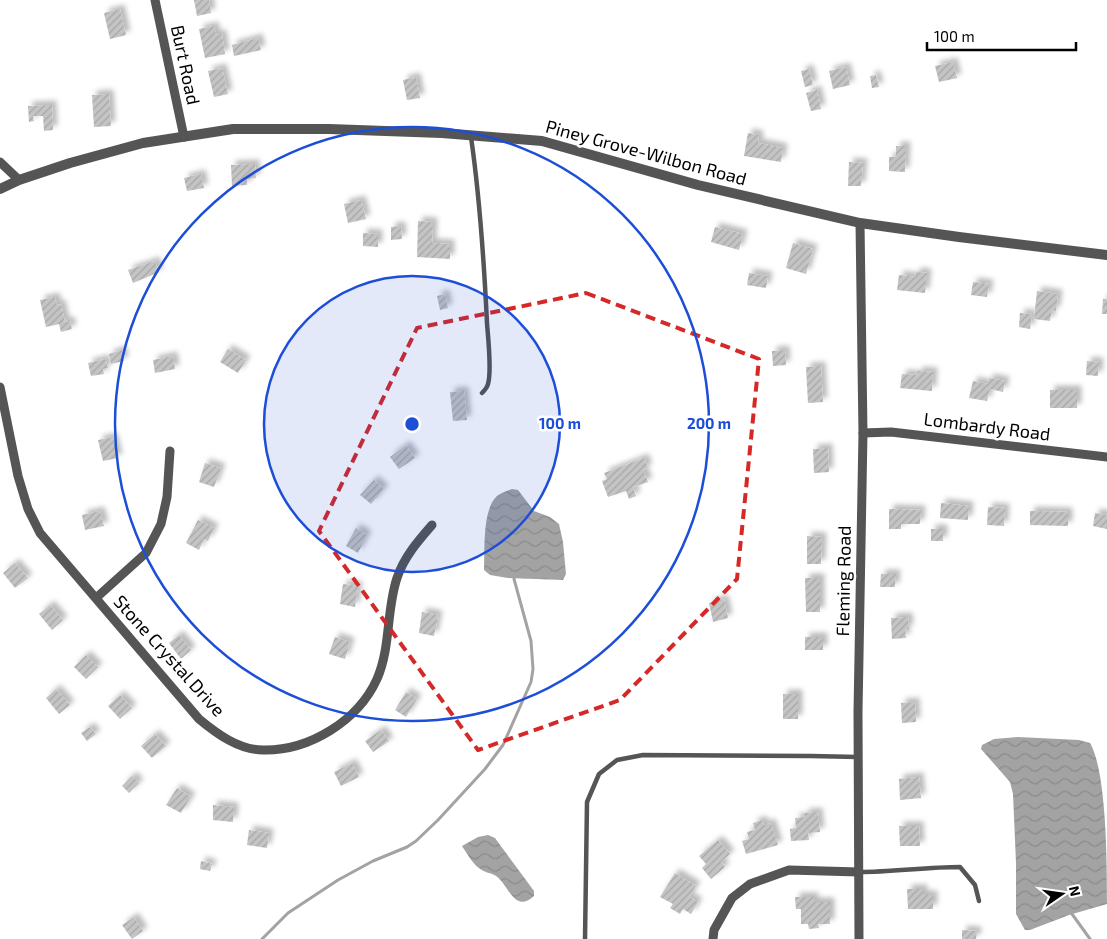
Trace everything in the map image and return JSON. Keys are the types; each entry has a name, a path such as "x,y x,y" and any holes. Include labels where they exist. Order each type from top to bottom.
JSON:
{"street":[{"name":"Burt Road","path":"155,0 184,137"},
{"name":"Piney Grove-Wilbon Road","path":"0,189 19,180 106,153 143,144 233,128 338,129 471,135 542,141 698,185 860,223 1107,255"},
{"path":"0,162 19,180"},
{"name":"Fleming Road","path":"859,939 858,757 863,433 860,223"},
{"name":"Stone Crystal Drive","path":"0,387 18,476 28,509 40,534 199,719 219,736 245,746 263,750 296,746 334,729 349,717 366,699 377,679 385,653 397,579 408,554 432,525"},
{"name":"Lombardy Road","path":"863,433 890,432 1107,457"},
{"path":"96,598 146,553 160,524 167,497 170,451"},
{"path":"713,939 714,930 732,898 750,884 789,870 859,872"}],"lane":[{"path":"471,135 481,228 489,354 489,383 486,390 482,393"},
{"path":"585,939 587,802 599,774 617,760 652,755 858,757"},
{"path":"859,872 891,872 939,867 960,867 975,885 979,901"}],"highlighted area":[{"path":"586,293 759,359 737,579 620,700 478,750 319,531 417,328"}],"water":[{"path":"512,489 518,490 534,511 550,517 559,524 566,574 563,580 508,578 490,575 484,570 485,531 492,502 497,496"},
{"path":"1018,737 1079,740 1090,743 1096,757 1100,775 1105,820 1107,904 1069,915 1030,930 1025,930 1016,914 1013,794 1010,782 981,749 982,745 994,739"},
{"path":"488,835 495,838 534,891 534,896 527,901 521,902 512,896 501,880 493,874 484,871 471,860 462,846 478,837"}],"building":[{"path":"194,0 209,0 211,13 197,16"},
{"path":"120,9 126,35 110,39 104,13"},
{"path":"214,26 216,35 222,34 225,54 205,58 199,29"},
{"path":"258,38 261,50 234,56 232,45"},
{"path":"953,62 957,78 939,82 935,66"},
{"path":"846,67 850,85 833,89 829,71"},
{"path":"222,68 228,94 214,97 208,71"},
{"path":"809,69 813,85 805,87 801,71"},
{"path":"876,75 879,87 872,88 870,76"},
{"path":"416,77 420,98 407,100 403,80"},
{"path":"817,90 821,109 811,111 806,93"},
{"path":"109,94 111,126 94,127 92,95"},
{"path":"52,105 53,130 44,131 43,116 33,116 34,121 29,122 28,106"},
{"path":"748,133 759,135 758,143 783,148 781,162 744,156"},
{"path":"896,146 906,146 905,172 889,171 889,157 896,157"},
{"path":"849,162 863,163 861,186 848,186"},
{"path":"255,164 256,178 247,179 247,185 232,186 231,165"},
{"path":"201,174 204,188 187,191 184,178"},
{"path":"361,200 366,219 348,223 344,204"},
{"path":"418,221 433,222 432,243 450,244 450,259 417,257"},
{"path":"401,226 402,239 391,240 391,227"},
{"path":"715,227 743,234 739,250 711,242"},
{"path":"363,233 378,234 378,247 363,246"},
{"path":"793,243 813,249 806,274 786,268"},
{"path":"155,261 159,272 133,283 128,270"},
{"path":"916,272 927,273 925,293 897,290 899,275 915,277"},
{"path":"749,273 768,276 766,288 747,285"},
{"path":"973,282 989,284 987,297 971,295"},
{"path":"1037,291 1058,294 1056,311 1052,310 1050,321 1034,319"},
{"path":"445,294 448,308 440,310 437,296"},
{"path":"55,297 57,305 61,304 65,322 70,321 72,329 61,332 59,324 46,327 40,300"},
{"path":"1103,299 1107,299 1107,314 1102,314"},
{"path":"1020,313 1032,314 1030,329 1019,327"},
{"path":"228,349 246,360 238,373 220,362"},
{"path":"122,350 124,361 111,364 109,354"},
{"path":"785,350 786,365 773,366 772,351"},
{"path":"173,356 175,369 155,373 153,360"},
{"path":"105,359 108,368 103,369 104,374 91,376 88,363"},
{"path":"1087,361 1099,362 1098,376 1086,375"},
{"path":"821,366 823,402 808,403 806,367"},
{"path":"918,371 933,372 932,391 900,388 902,374 918,375"},
{"path":"989,378 1005,381 1003,392 990,389 987,401 969,398 973,381 988,384"},
{"path":"1050,390 1077,390 1077,408 1050,408"},
{"path":"464,391 467,420 453,421 450,392"},
{"path":"113,437 118,458 103,461 98,440"},
{"path":"406,445 415,458 399,469 390,457"},
{"path":"828,448 829,472 814,473 813,449"},
{"path":"644,458 648,468 643,470 648,482 633,487 636,496 629,499 626,491 608,497 602,481 607,479 604,473"},
{"path":"205,463 221,468 214,487 199,482"},
{"path":"374,480 384,489 371,504 360,495"},
{"path":"941,503 969,506 968,520 940,518"},
{"path":"988,507 1005,508 1004,526 987,525"},
{"path":"889,509 921,510 920,524 901,524 901,529 889,529"},
{"path":"100,511 104,526 85,530 82,515"},
{"path":"1030,511 1068,512 1068,526 1030,525"},
{"path":"1095,513 1107,515 1107,529 1093,526"},
{"path":"198,520 214,528 208,541 204,539 199,550 186,543"},
{"path":"356,528 367,535 358,553 346,546"},
{"path":"931,529 943,529 943,541 931,541"},
{"path":"807,536 822,537 821,564 807,564"},
{"path":"15,563 28,578 15,588 3,573"},
{"path":"881,574 896,574 895,587 880,587"},
{"path":"805,578 820,578 820,612 806,612"},
{"path":"343,584 358,586 355,607 340,604"},
{"path":"724,599 728,618 713,622 709,603"},
{"path":"50,605 63,620 52,630 39,614"},
{"path":"422,612 438,615 434,636 419,633"},
{"path":"908,617 909,629 905,629 906,638 892,639 891,618"},
{"path":"179,635 191,650 181,659 169,643"},
{"path":"335,637 350,642 345,659 329,654"},
{"path":"805,637 823,637 823,650 805,650"},
{"path":"86,655 98,667 86,679 74,667"},
{"path":"56,689 70,705 59,714 46,698"},
{"path":"406,692 417,699 406,717 395,710"},
{"path":"783,694 798,694 798,719 783,719"},
{"path":"120,695 132,708 120,719 108,706"},
{"path":"915,702 916,722 902,723 901,703"},
{"path":"90,727 96,734 87,741 81,733"},
{"path":"381,730 389,741 373,752 365,741"},
{"path":"155,734 166,746 152,758 141,746"},
{"path":"352,763 359,777 341,786 334,772"},
{"path":"132,776 139,783 129,793 122,786"},
{"path":"919,777 921,798 900,800 899,779"},
{"path":"177,788 191,797 181,813 166,805"},
{"path":"213,805 234,807 233,822 213,820"},
{"path":"818,812 820,832 808,833 809,840 791,841 790,829 796,828 795,818 805,817 804,813"},
{"path":"762,820 764,825 771,823 778,845 746,854 742,841 749,839 747,832 755,830 753,823"},
{"path":"899,826 919,826 920,846 900,846"},
{"path":"249,830 269,833 267,848 247,845"},
{"path":"718,840 730,854 721,862 725,867 711,879 702,868 706,864 699,856"},
{"path":"201,861 212,864 210,871 200,869"},
{"path":"675,873 696,886 689,897 698,902 691,914 683,909 680,914 670,908 673,904 660,897"},
{"path":"907,889 923,889 923,895 933,895 933,909 908,909"},
{"path":"795,897 814,897 814,902 830,902 830,924 818,924 819,928 809,929 808,924 801,924 801,909 796,909"},
{"path":"134,917 143,931 132,939 122,925"},
{"path":"962,930 977,931 976,939 962,939"}],"waterway":[{"path":"262,939 288,913 338,880 416,841 485,769 503,745 531,682 533,669 531,641 514,579 515,575"},
{"path":"1072,911 1072,914 1090,939"}]}
